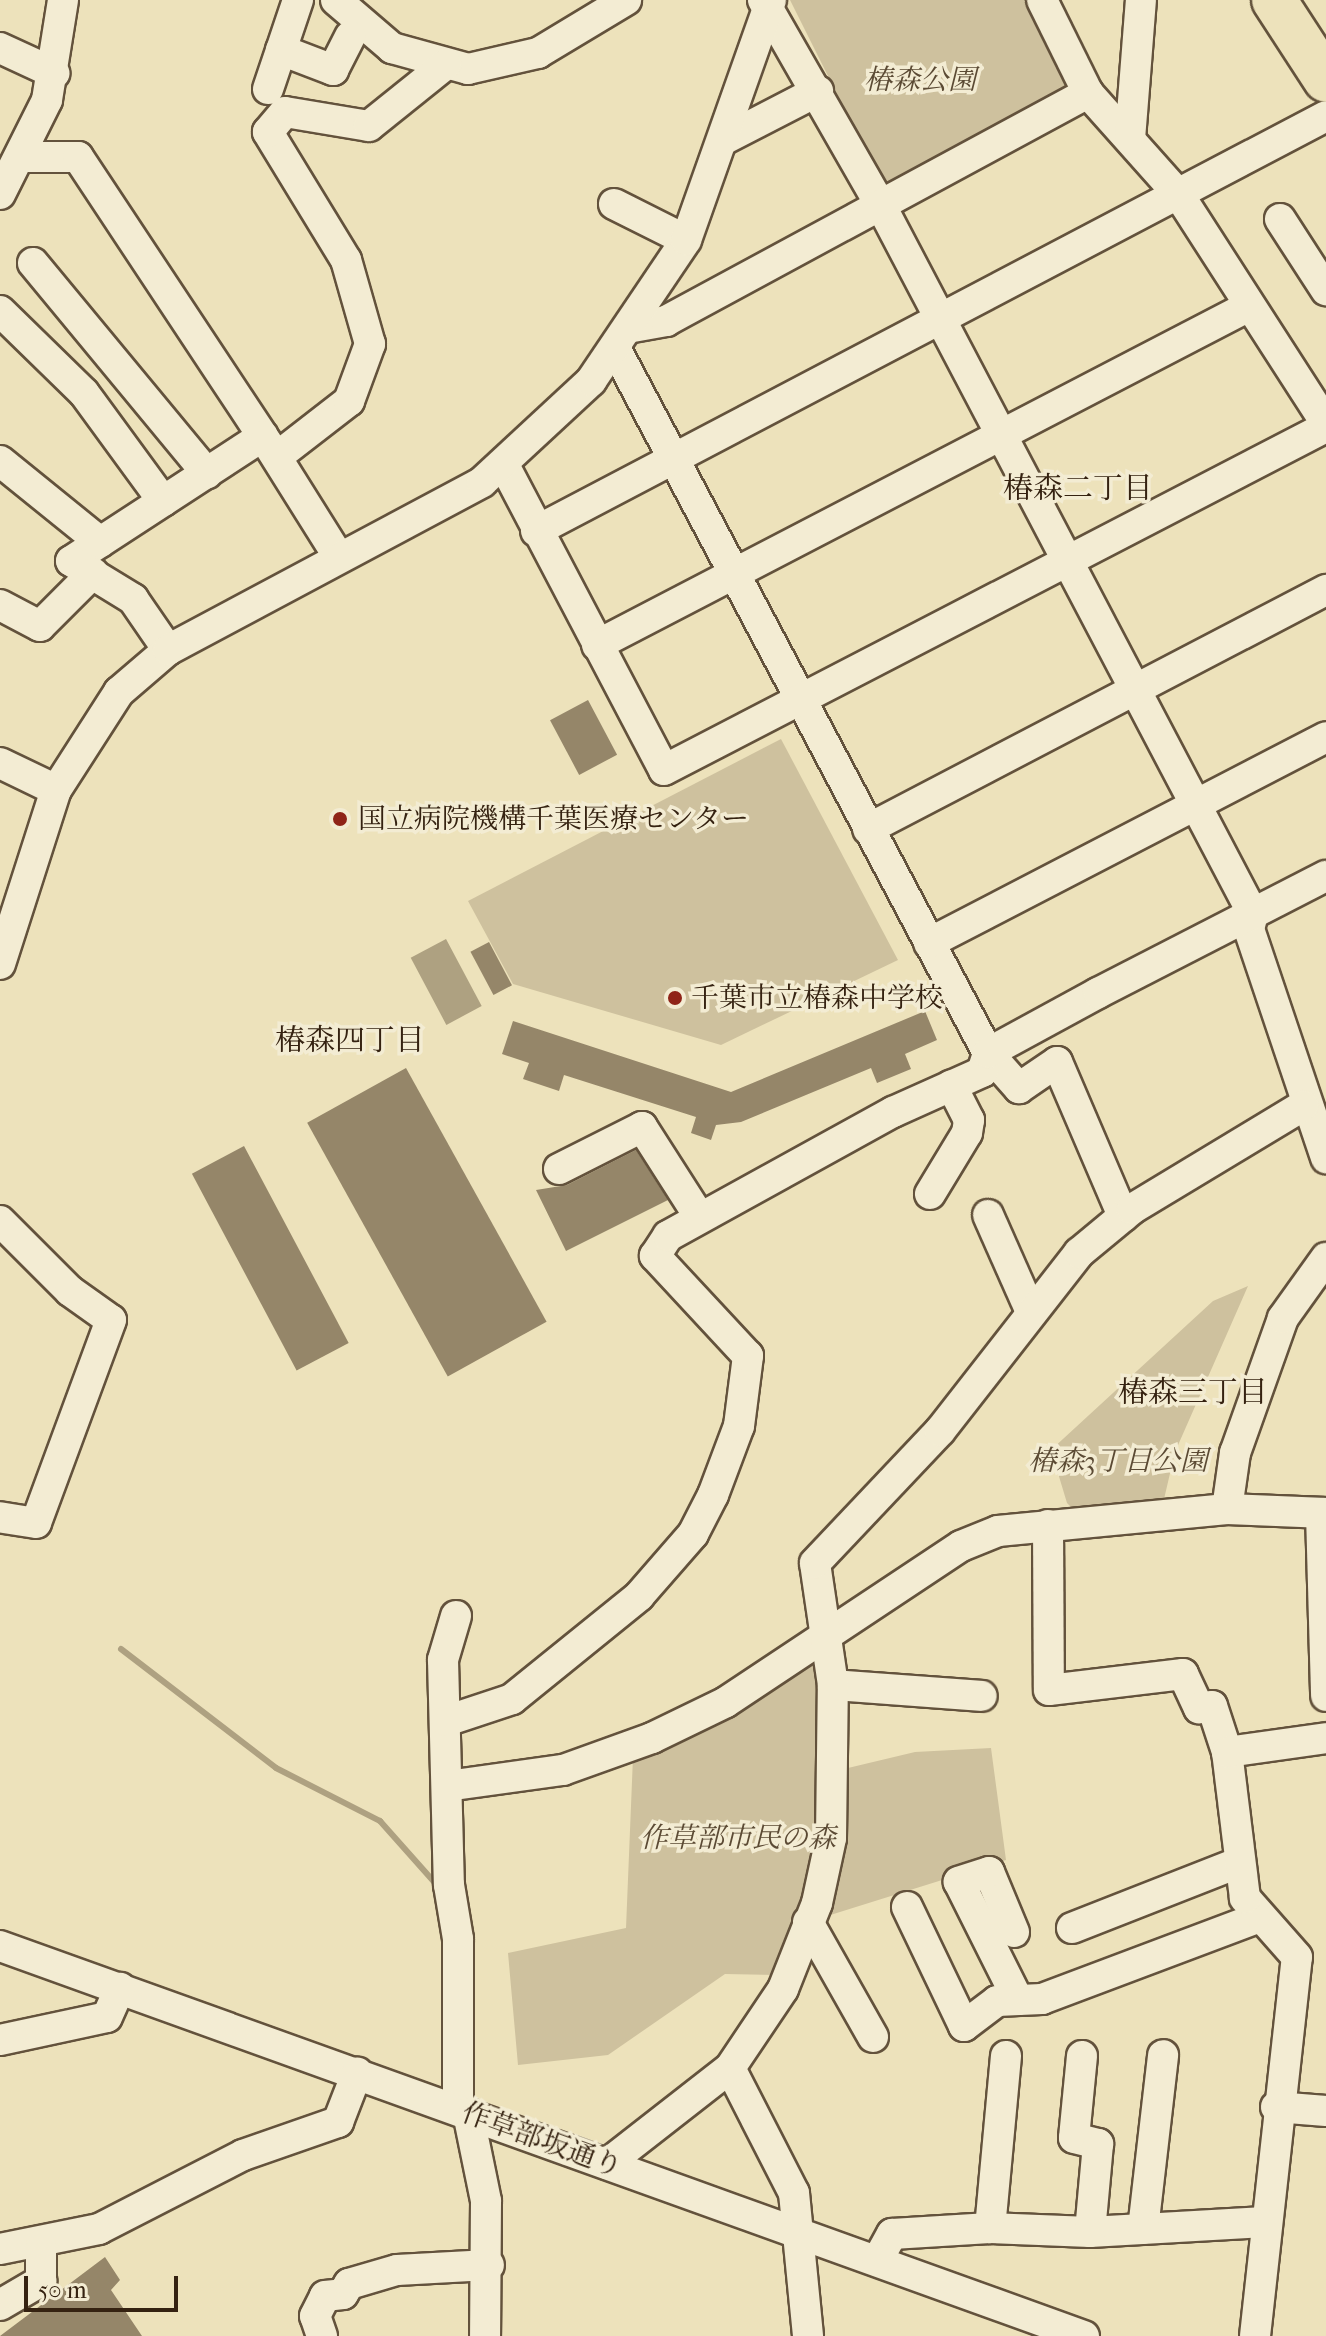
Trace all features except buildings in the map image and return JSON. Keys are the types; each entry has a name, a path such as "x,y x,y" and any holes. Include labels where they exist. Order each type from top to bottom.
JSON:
{"highway":[{"path":"1274,0 1326,80"},
{"path":"1297,0 1326,45"}],"street":[{"path":"0,194 22,157 54,73 63,0"},
{"path":"268,89 298,0"},
{"path":"336,0 392,48 468,69 538,53 618,1"},
{"path":"505,467 664,770 1067,563 1326,425 1179,195 1088,93 1042,0"},
{"path":"1130,139 1141,0"},
{"path":"768,1 880,204 1253,914 1249,929 1311,1096 1326,1158"},
{"path":"0,964 6,921 56,790 96,719 168,650 505,467 624,339 686,240 723,140 768,1"},
{"path":"281,50 333,70 350,36"},
{"path":"0,48 54,73"},
{"path":"168,650 133,599 71,561 207,473 270,446 349,401 370,344 346,260 268,132 285,112 369,126 446,64"},
{"path":"723,140 818,91"},
{"path":"624,339 666,321 1088,93"},
{"path":"536,531 1326,116"},
{"path":"22,157 78,157 270,446 338,556"},
{"path":"614,204 686,240"},
{"path":"1280,219 1326,290"},
{"path":"33,263 207,473"},
{"path":"597,645 1249,306"},
{"path":"0,311 84,393 163,501"},
{"path":"624,339 671,459 988,1053 1019,1088 1057,1062 1123,1216"},
{"path":"0,461 100,542"},
{"path":"0,605 40,626 93,573"},
{"path":"868,829 1326,590"},
{"path":"929,943 1326,737"},
{"path":"0,763 56,790"},
{"path":"446,1721 512,1699 639,1596 693,1534 713,1495 739,1426 748,1356 655,1256 668,1236 699,1216 951,1085 982,1072 988,1053 1326,876"},
{"path":"930,1194 967,1133 969,1120 951,1085"},
{"path":"607,2164 730,2068 783,1989 808,1922 831,1838 833,1685 830,1634 815,1563 940,1431 1030,1310 1123,1216 1311,1096"},
{"path":"559,1169 642,1127 699,1216"},
{"path":"988,1215 1030,1310"},
{"path":"0,1221 70,1291 111,1320 36,1523 0,1517"},
{"path":"1227,1509 1235,1453 1283,1318 1326,1258"},
{"path":"447,1786 539,1775 623,1750 726,1702 961,1546 998,1531 1048,1525 1227,1509 1323,1513 1326,1696"},
{"path":"1048,1525 1049,1690 1183,1674 1199,1708 1212,1706 1227,1752 1240,1862 1257,1918 1297,1957 1276,2107 1255,2336"},
{"path":"456,1616 443,1660 447,1786 458,1939 463,2111 486,2201 489,2265 485,2336"},
{"path":"833,1685 982,1696"},
{"path":"1227,1752 1326,1738"},
{"path":"1072,1928 1240,1862"},
{"path":"1014,1932 989,1872 959,1882 1018,2000"},
{"path":"907,1907 964,2026 997,2001 1042,1999 1257,1918"},
{"path":"808,1922 873,2037"},
{"name":"作草部坂通り","path":"0,1946 1084,2336"},
{"path":"0,2040 107,2017 120,1988"},
{"path":"1143,2229 1163,2055"},
{"path":"990,2228 1006,2056"},
{"path":"1082,2056 1074,2138 1098,2144 1090,2232"},
{"path":"730,2068 794,2193 804,2236 808,2336"},
{"path":"0,2249 41,2245 99,2229 243,2155 338,2122 357,2073"},
{"path":"1276,2107 1326,2111"},
{"path":"877,2261 892,2234 990,2228 1090,2232 1265,2222"},
{"path":"0,2305 41,2281 41,2245"},
{"path":"322,2336 315,2316 325,2296 343,2294 349,2284 397,2270 489,2265"}],"green space":[{"name":"椿森公園","path":"790,0 1035,0 1074,73 1069,94 893,185 880,180"},
{"path":"781,739 898,960 721,1045 513,984 468,901"},
{"name":"椿森3丁目公園","path":"1248,1286 1175,1452 1161,1512 1082,1518 1067,1503 1051,1450 1213,1301"},
{"name":"作草部市民の森","path":"820,1644 827,1773 915,1752 991,1748 1006,1860 808,1922 784,1975 725,1974 608,2055 518,2065 508,1953 626,1928 633,1757"}],"shaded area":[{"path":"446,939 482,1006 446,1025 411,958"}],"waterway":[{"path":"121,1649 276,1768 380,1821 436,1884"}],"place":[{"name":"国立病院機構千葉医療センター","path":"340,819"},
{"name":"千葉市立椿森中学校","path":"675,998"}],"district":[{"name":"椿森二丁目","path":"1078,489"},
{"name":"椿森四丁目","path":"350,1041"},
{"name":"椿森三丁目","path":"1193,1393"}]}
